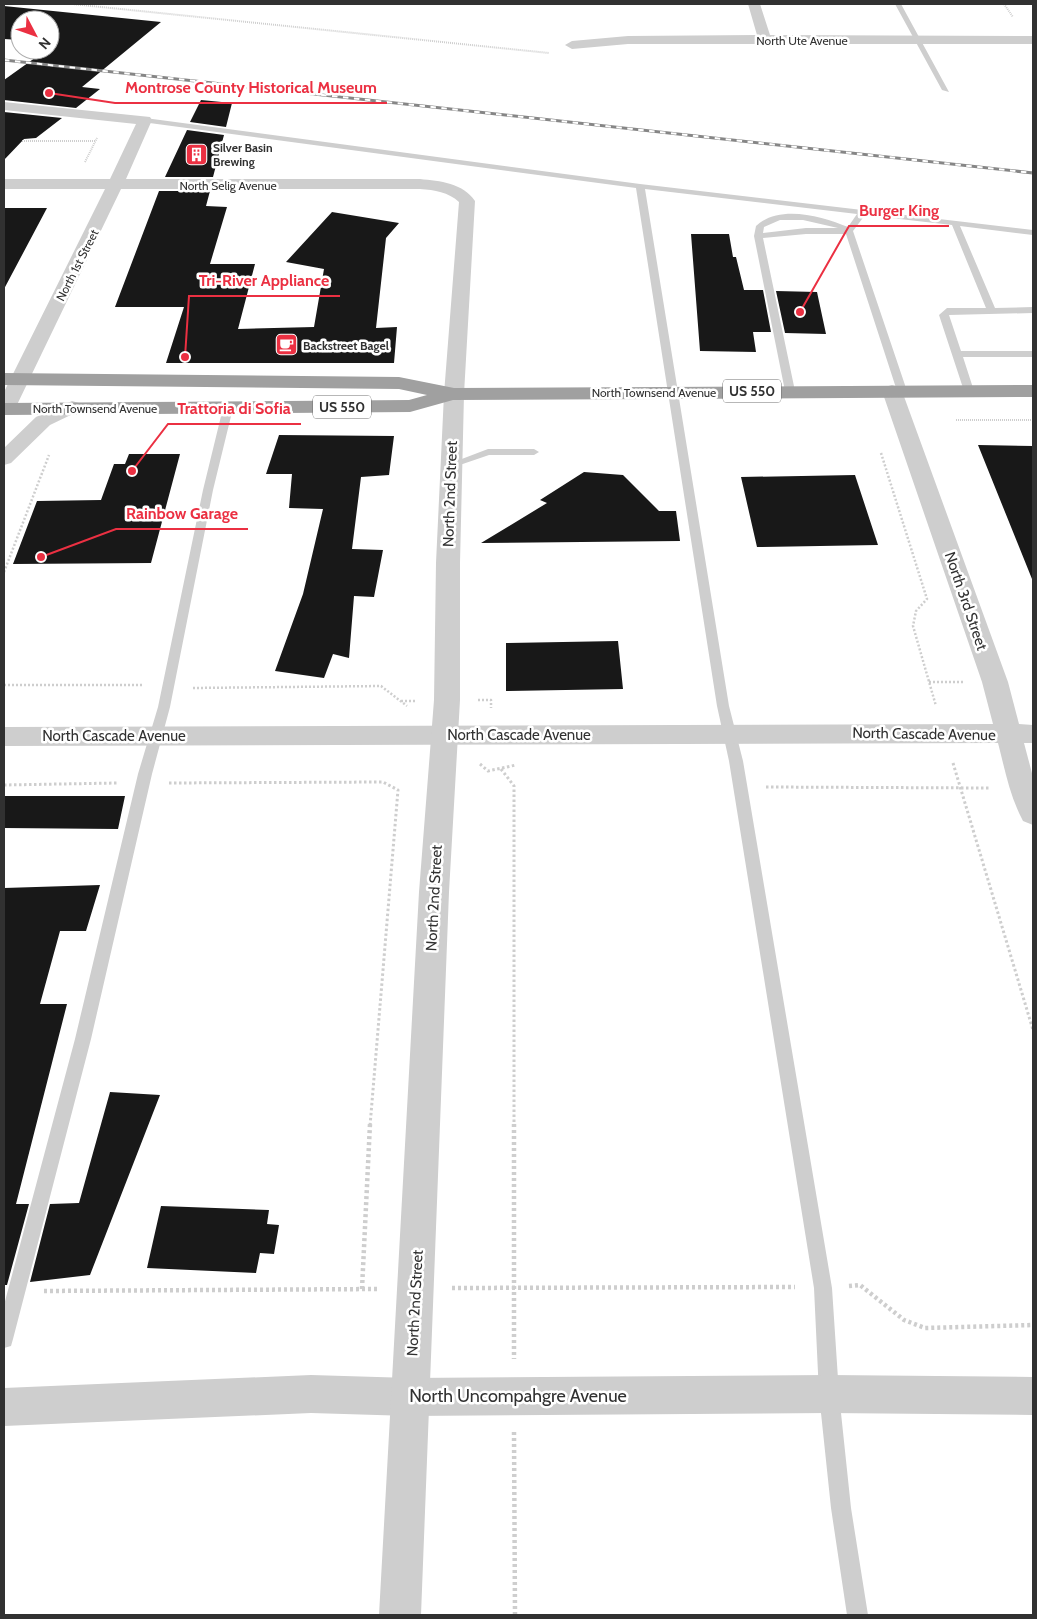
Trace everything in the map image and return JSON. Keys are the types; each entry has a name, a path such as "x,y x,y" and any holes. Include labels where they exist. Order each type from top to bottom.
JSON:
{"highway":[{"name":"North Townsend Avenue","path":"12,379 399,383 454,394 1033,391"},
{"name":"North Townsend Avenue","path":"4,409 410,406 454,394"}],"street":[{"path":"754,4 766,40"},
{"name":"North Ute Avenue","path":"572,45 628,40 1033,40"},
{"path":"4,106 145,120"},
{"name":"North 1st Street","path":"4,409 12,379 116,185 145,120"},
{"name":"North Selig Avenue","path":"4,184 420,184 452,190"},
{"name":"North 2nd Street","path":"400,1615 434,892 447,700 450,465 468,201 452,190"},
{"name":"North 3rd Street","path":"897,391 991,673 1021,734 1023,789 1033,814"},
{"path":"4,460 43,421 72,407"},
{"name":"North Cascade Avenue","path":"4,737 729,733 1021,734"},
{"name":"North Uncompahgre Avenue","path":"4,1407 311,1394 410,1397 829,1394 1033,1396"}],"lane":[{"path":"898,4 946,90"},
{"path":"145,120 640,186 1033,232"},
{"path":"640,186 723,706 736,761 823,1288 829,1394 841,1508 858,1615"},
{"path":"849,231 863,212"},
{"path":"790,391 758,236 760,226 765,222 808,217 825,220 849,231 897,391"},
{"path":"955,223 991,309"},
{"path":"758,236 806,231 849,231"},
{"path":"969,391 944,315 946,310 1033,310"},
{"path":"957,354 1033,354"},
{"path":"4,1339 83,1039 145,774 157,736 208,490 228,408"},
{"path":"450,465 488,452 534,452"}],"path":[{"path":"72,4 551,53"},
{"path":"22,141 96,141"},
{"path":"956,420 1033,420"},
{"path":"4,572 51,448"},
{"path":"501,768 514,786 515,1615"},
{"path":"159,782 383,782 398,790 366,1176 362,1289"},
{"path":"4,785 120,783"},
{"path":"739,788 1023,789"},
{"path":"16,1290 823,1288 860,1286 904,1320 925,1328 1033,1325"}],"building":[{"path":"4,6 43,10 10,10 10,39 4,39"},
{"path":"60,12 161,22 82,87 100,89 76,108 4,100 4,80 32,60 60,60"},
{"path":"201,100 232,103 226,127 190,122"},
{"path":"4,112 62,118 36,138 24,139 4,160"},
{"path":"187,130 224,135 213,177 165,177"},
{"path":"159,191 210,191 206,206 227,207 210,264 255,264 238,329 314,327 324,269 286,262 332,212 399,223 386,238 376,328 397,327 394,363 166,363 184,307 115,307"},
{"path":"4,208 47,208 4,289"},
{"path":"691,234 729,234 733,257 736,257 744,290 763,290 771,332 753,332 756,352 700,351"},
{"path":"776,291 817,292 826,334 785,333"},
{"path":"279,435 394,436 389,475 361,477 352,549 383,550 374,597 354,596 349,658 333,654 324,678 275,671 303,594 323,509 289,508 292,474 266,474"},
{"path":"978,445 1033,446 1033,579 1032,579"},
{"path":"129,454 180,454 151,563 13,564 37,501 101,500 114,464 125,464"},
{"path":"584,472 623,475 659,511 676,511 680,541 481,543 547,503 540,500"},
{"path":"855,475 878,545 757,547 741,477"},
{"path":"618,641 623,689 506,691 506,643"},
{"path":"4,796 125,796 118,829 4,828"},
{"path":"100,885 86,931 60,931 40,1004 67,1004 16,1204 29,1204 7,1285 4,1285 4,888"},
{"path":"110,1092 160,1095 90,1275 30,1282 50,1204 79,1203"},
{"path":"161,1206 269,1210 267,1224 279,1225 274,1254 260,1253 256,1273 147,1268"}],"railway":[{"path":"4,60 1033,173"}],"place":[{"name":"Montrose County Historical Museum","path":"49,93"},
{"name":"Silver Basin Brewing","path":"197,154"},
{"name":"Burger King","path":"800,312"},
{"name":"Backstreet Bagel","path":"287,345"},
{"name":"Tri-River Appliance","path":"185,357"},
{"name":"Trattoria di Sofia","path":"132,471"},
{"name":"Rainbow Garage","path":"41,557"}]}
